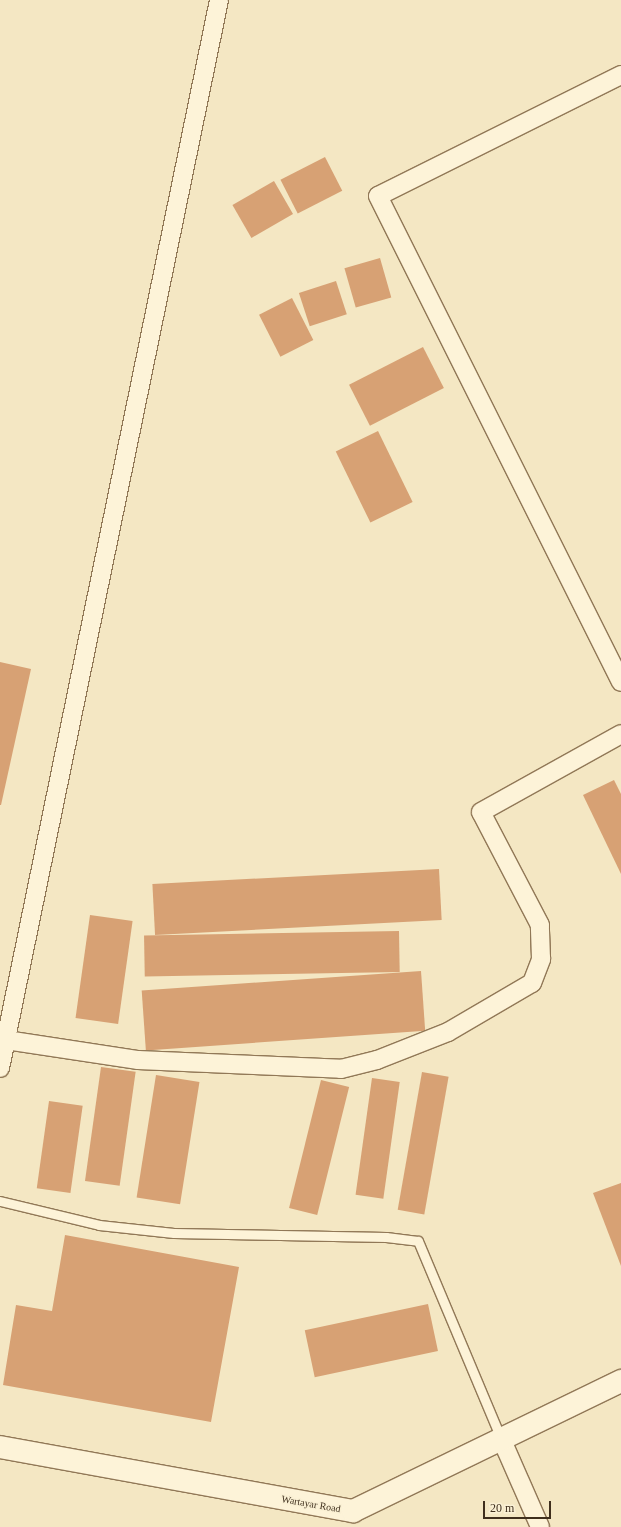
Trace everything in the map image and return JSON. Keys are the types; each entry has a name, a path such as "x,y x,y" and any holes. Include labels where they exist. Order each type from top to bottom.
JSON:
{"street":[{"path":"0,1068 219,0"},
{"path":"621,75 378,196 621,682"},
{"path":"6,1040 138,1060 341,1069 377,1060 448,1032 532,983 541,958 540,925 481,812 621,734"},
{"name":"Wartayar Road","path":"0,1447 352,1511 621,1381"},
{"path":"501,1438 540,1527"}],"lane":[{"path":"0,1201 99,1225 174,1233 386,1237 418,1241 501,1438"}],"building":[{"path":"325,157 342,191 298,214 280,180"},
{"path":"274,181 293,214 251,238 232,205"},
{"path":"380,258 391,297 356,308 344,268"},
{"path":"336,281 347,314 310,326 299,293"},
{"path":"292,298 313,340 280,357 259,315"},
{"path":"423,347 444,388 370,426 349,385"},
{"path":"378,431 413,502 370,523 336,452"},
{"path":"0,662 31,669 1,805 0,805"},
{"path":"614,780 621,794 621,874 583,795"},
{"path":"439,869 442,920 155,935 152,884"},
{"path":"90,915 133,921 118,1024 76,1018"},
{"path":"399,931 400,972 145,976 144,935"},
{"path":"421,971 425,1031 146,1050 142,991"},
{"path":"101,1067 136,1072 120,1186 85,1181"},
{"path":"422,1072 449,1077 424,1215 398,1210"},
{"path":"156,1075 199,1082 180,1204 137,1197"},
{"path":"372,1078 400,1082 383,1199 356,1195"},
{"path":"321,1080 349,1087 317,1215 289,1208"},
{"path":"49,1101 83,1106 70,1193 37,1188"},
{"path":"621,1183 621,1266 593,1193"},
{"path":"65,1235 239,1267 211,1422 3,1385 16,1305 52,1311"},
{"path":"428,1304 438,1351 315,1377 305,1330"}]}
